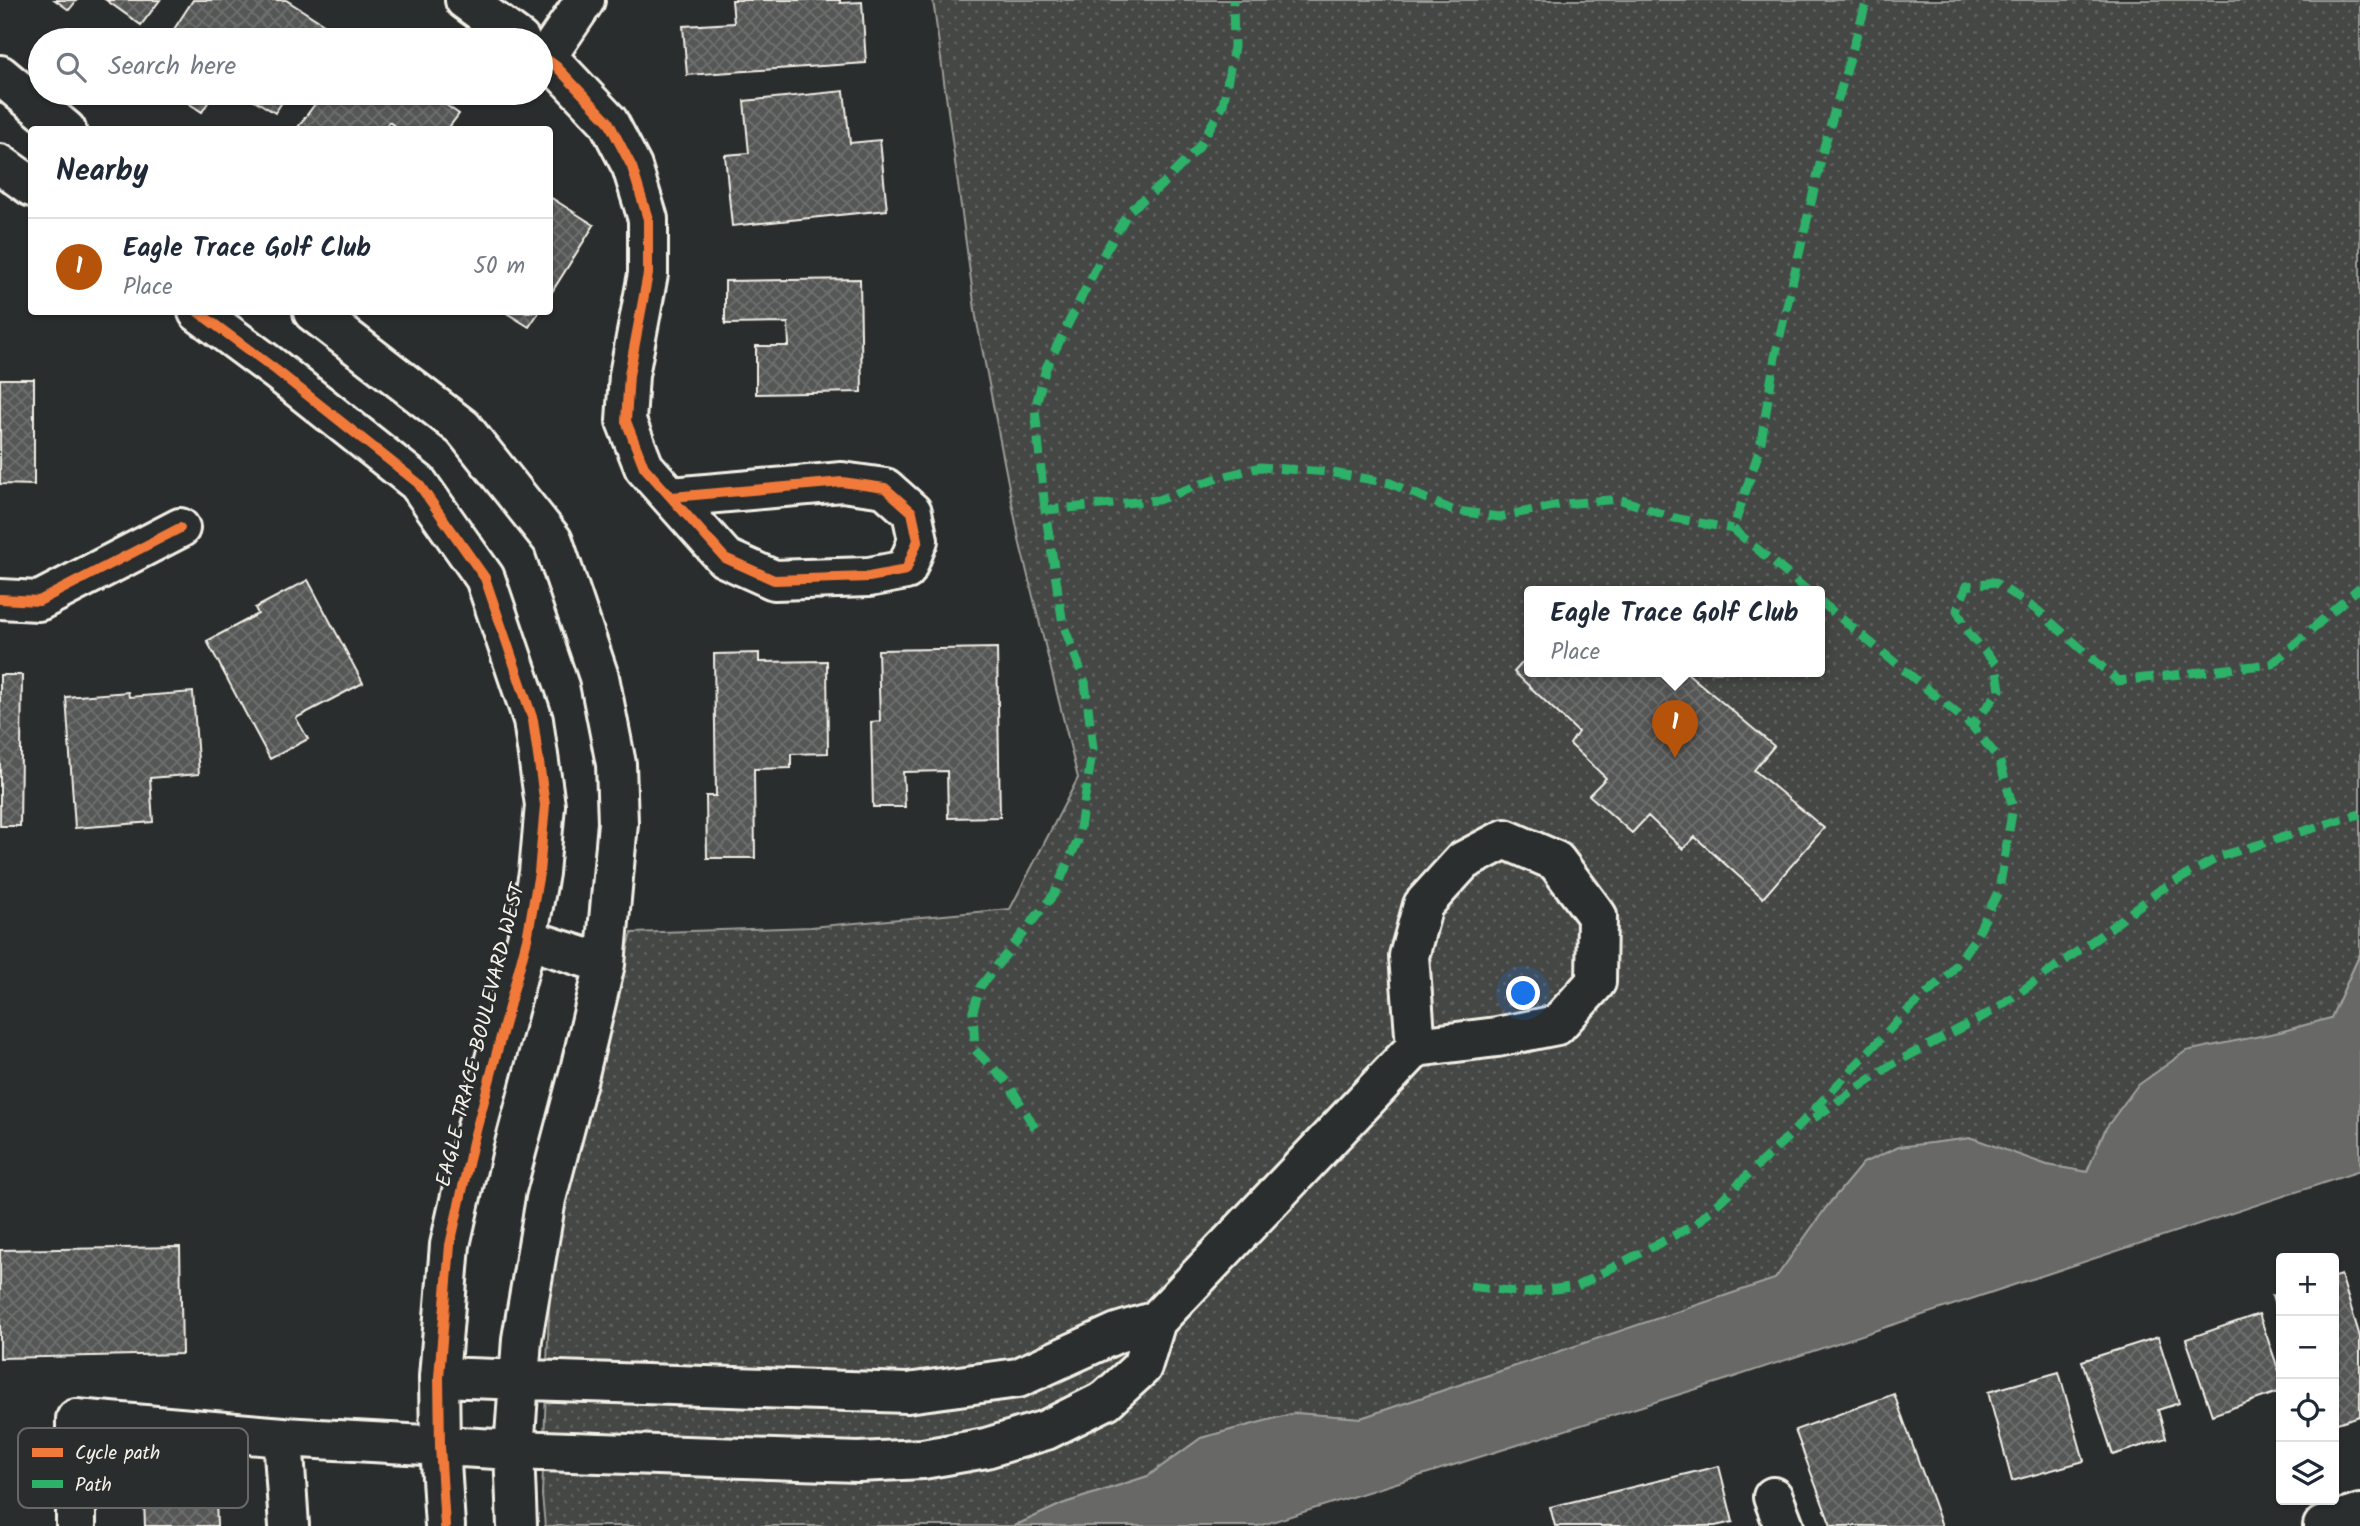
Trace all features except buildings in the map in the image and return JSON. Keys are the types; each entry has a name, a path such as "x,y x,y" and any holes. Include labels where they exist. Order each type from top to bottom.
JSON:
{"street":[{"path":"465,0 503,28"},
{"path":"553,33 584,0"},
{"path":"553,64 608,121 632,167 648,219 648,274 629,375 626,421 645,467 725,558 774,580 869,577 906,570 918,540 912,512 885,488 842,482 672,497"},
{"path":"0,75 28,98"},
{"path":"36,105 61,126"},
{"path":"0,164 28,184"},
{"name":"EAGLE TRACE BOULEVARD WEST","path":"202,315 418,483 485,578 533,720 545,805 539,873 527,940 472,1142 450,1245 439,1377 445,1526"},
{"path":"317,315 463,428 553,541 599,677 616,764 618,822 605,964 547,1199 522,1339 514,1450 517,1526"},
{"path":"0,599 39,601 180,528"},
{"path":"248,1434 514,1450 858,1462 923,1459 986,1448 1046,1430 1106,1399 1142,1367 1156,1321 1416,1047 1497,1037 1557,1025 1596,982 1597,916 1556,861 1505,839 1463,861 1423,905 1409,956 1416,1047"},
{"path":"527,940 605,964"},
{"path":"439,1377 908,1393 1017,1378 1117,1333 1156,1321"},
{"path":"76,1428 76,1419 180,1428"},
{"path":"283,1437 289,1526"},
{"path":"76,1508 76,1526"},
{"path":"2323,1526 2360,1514"}],"shaded area":[{"path":"933,0 2360,0 2360,954 2331,1018 2280,1032 2106,1128 2087,1172 2047,1165 1972,1138 1899,1147 1863,1163 1828,1205 1775,1279 1361,1418 1295,1413 1201,1438 1148,1476 1062,1504 1014,1526 545,1526 542,1495 553,1205 632,933 811,927 1010,909 1078,778 1020,544 976,317"},
{"path":"2360,954 2360,1171 1719,1382 1259,1526 1014,1526 1062,1504 1148,1476 1201,1438 1295,1413 1361,1418 1775,1279 1828,1205 1863,1163 1899,1147 1972,1138 2047,1165 2087,1172 2106,1128 2137,1086 2186,1051 2280,1032 2331,1018"}],"marked path":[{"path":"1045,510 1035,408 1046,368 1098,264 1129,211 1164,183 1198,148 1223,105 1234,47 1233,0"},
{"path":"1802,586 1733,529 1760,448 1775,357 1824,147 1867,0"},
{"path":"1035,1128 1008,1083 975,1050 973,1011 980,987 1054,894 1078,840 1093,748 1085,682 1063,624 1045,510 1158,500 1215,479 1260,467 1328,472 1390,483 1452,510 1499,517 1564,504 1619,499 1674,518 1733,529"},
{"path":"1470,1286 1525,1293 1577,1286 1696,1224 1794,1131 1904,1014 1950,973 1976,937 1999,890 2013,807 1999,759 1972,726 2000,690 1996,664 1969,634 1957,610 1967,586 1994,582 2037,610 2118,681 2272,664 2360,587"},
{"path":"1825,605 1972,726"},
{"path":"1814,1118 1891,1065 1993,1011 2160,890 2221,856 2360,814"}],"cycle path":[{"path":"553,64 608,121 632,167 648,219 648,274 629,375 626,421 644,467 725,558 774,580 869,577 906,570 918,540 912,512 885,488 842,482 672,497"},
{"path":"202,315 418,483 485,578 533,720 545,805 539,873 527,939 473,1142 450,1245 439,1377 445,1526"},
{"path":"0,599 39,601 180,528"}],"place":[{"name":"Eagle Trace Golf Club","path":"1675,758"}]}
